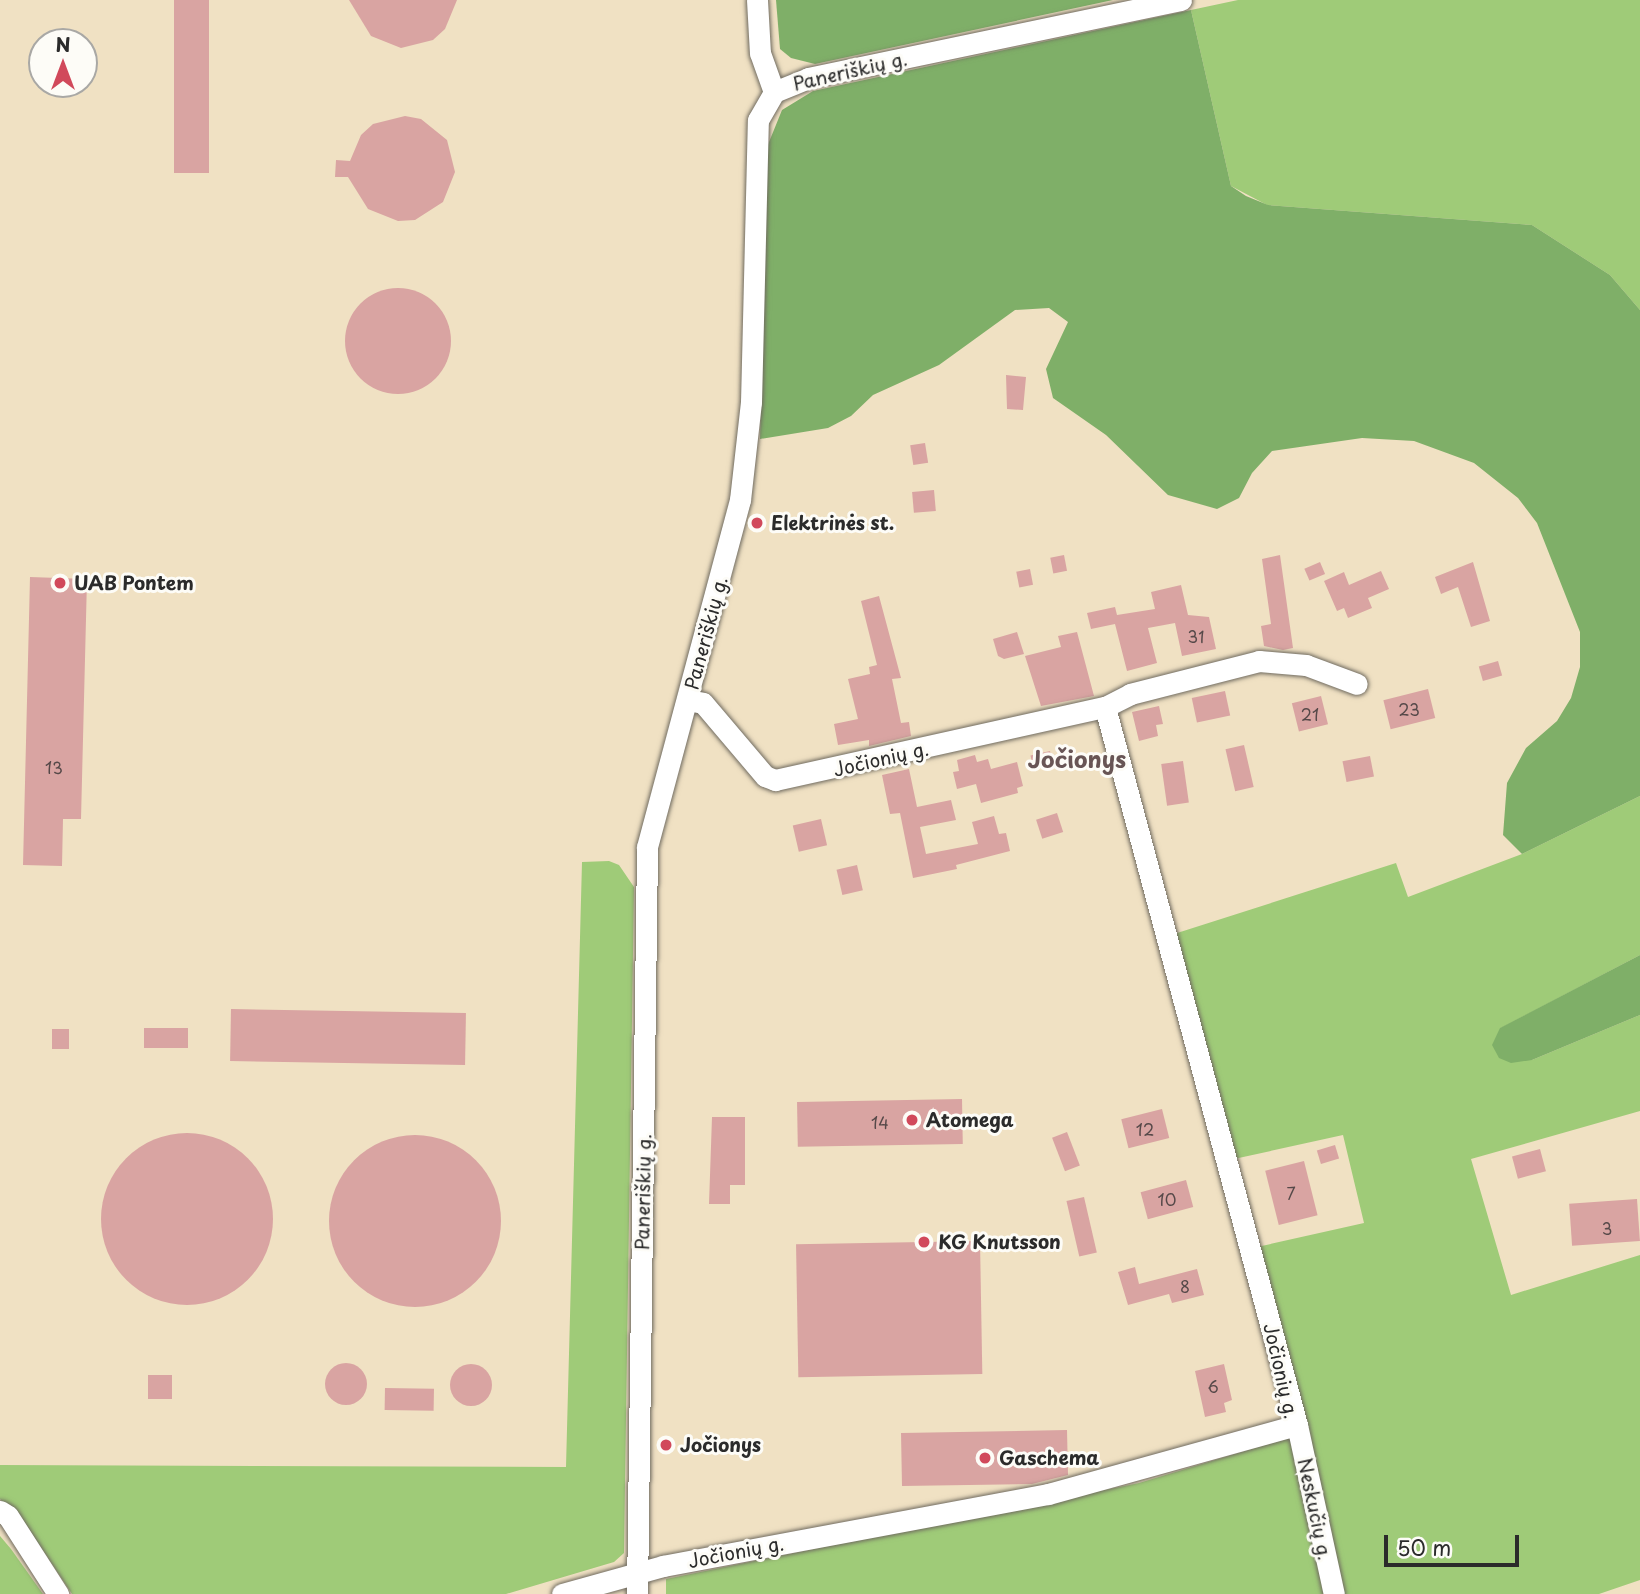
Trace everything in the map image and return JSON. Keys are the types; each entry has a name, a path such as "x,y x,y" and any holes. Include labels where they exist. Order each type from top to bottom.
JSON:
{"street":[{"path":"757,0 760,53 774,92"},
{"name":"Paneriškių g.","path":"637,1584 647,847 688,700 743,475 751,402 755,138 761,112 774,92 808,78 1181,0"},
{"name":"Jočionių g.","path":"688,700 703,703 765,776 775,780 1105,707 1130,694 1259,661 1306,664 1357,684"},
{"name":"Jočionių g.","path":"562,1594 637,1584 1048,1494 1297,1425 1105,707"},
{"name":"Neskučių g.","path":"1297,1425 1334,1594"},
{"path":"0,1511 8,1516 58,1594"}],"green space":[{"path":"776,0 1113,0 815,64 791,58 780,49"},
{"path":"1238,0 1640,0 1640,310 1610,275 1532,225 1267,205 1231,186 1191,10"},
{"path":"1191,10 1231,186 1268,205 1532,225 1610,275 1640,310 1640,796 1522,854 1503,835 1507,783 1526,748 1557,721 1571,698 1580,667 1580,632 1537,523 1518,498 1474,463 1414,441 1362,438 1272,451 1252,473 1239,498 1217,509 1168,495 1106,435 1053,398 1046,369 1068,322 1049,308 1015,310 939,365 873,395 851,416 828,428 760,439 767,147 782,110 813,91"},
{"path":"1640,796 1640,955 1501,1028 1532,1060 1640,1015 1640,1111 1471,1159 1511,1295 1640,1255 1640,1580 1599,1594 666,1594 666,1579 1139,1483 1307,1432 1257,1247 1364,1223 1343,1135 1234,1159 1174,934 1396,863 1408,897 1522,854"},
{"path":"609,861 619,865 634,887 624,1553 614,1562 506,1594 72,1594 28,1528 0,1499 0,1465 566,1467 582,862"},
{"path":"1640,955 1640,1015 1532,1060 1511,1063 1499,1058 1492,1045 1500,1028"},
{"path":"0,1536 11,1549 43,1594 0,1594"}],"building":[{"path":"174,0 209,0 209,173 174,173"},
{"path":"349,0 457,0 445,29 433,40 401,48 371,36"},
{"path":"405,116 421,119 447,140 455,172 443,202 415,220 398,221 368,209 348,177 335,177 336,160 350,161 361,135 373,124"},
{"path":"398,288 418,292 435,304 447,321 451,341 447,361 435,378 418,390 398,394 378,390 361,378 349,361 345,341 349,321 361,304 378,292"},
{"path":"1006,375 1026,377 1023,410 1007,409"},
{"path":"925,443 928,463 913,465 910,445"},
{"path":"934,490 936,511 914,513 912,492"},
{"path":"1064,555 1067,571 1053,573 1050,558"},
{"path":"1280,555 1293,648 1283,650 1264,646 1261,626 1271,624 1262,559"},
{"path":"1320,562 1325,574 1309,581 1304,569"},
{"path":"1473,562 1490,621 1471,627 1458,587 1441,594 1435,577"},
{"path":"1030,569 1033,585 1019,587 1016,572"},
{"path":"1381,571 1389,589 1368,598 1372,608 1348,618 1344,608 1337,611 1324,581 1344,572 1349,585"},
{"path":"30,577 87,579 81,819 63,819 62,866 23,865"},
{"path":"1181,585 1188,615 1209,617 1216,649 1182,656 1175,623 1148,628 1157,663 1127,671 1115,624 1091,629 1087,613 1115,607 1117,615 1155,609 1151,592"},
{"path":"879,596 901,678 892,679 901,723 909,722 911,736 869,746 869,740 838,745 834,724 858,719 848,679 870,674 869,667 877,665 861,601"},
{"path":"1017,632 1024,654 1004,659 998,656 993,639"},
{"path":"1077,632 1094,696 1041,706 1025,656 1061,647 1058,636"},
{"path":"1498,661 1502,675 1483,681 1479,667"},
{"path":"1428,689 1435,718 1391,729 1383,700"},
{"path":"1225,691 1230,715 1197,723 1192,698"},
{"path":"1321,696 1328,724 1299,731 1292,703"},
{"path":"1159,706 1163,724 1156,725 1158,736 1139,741 1132,712"},
{"path":"1244,745 1254,787 1235,791 1225,749"},
{"path":"1050,751 1053,764 1033,768 1031,755"},
{"path":"975,755 977,762 988,759 991,769 1017,762 1023,786 1017,788 1018,793 981,803 976,784 957,789 953,772 959,771 957,760"},
{"path":"1370,756 1374,777 1347,782 1343,761"},
{"path":"1183,761 1189,803 1167,806 1161,764"},
{"path":"909,769 917,807 951,800 956,820 920,827 926,854 978,844 972,822 994,816 999,834 1006,833 1010,851 956,865 957,869 913,878 900,813 890,814 882,775"},
{"path":"1057,813 1063,832 1042,839 1036,820"},
{"path":"821,819 827,845 799,852 793,826"},
{"path":"857,865 863,890 842,895 837,870"},
{"path":"231,1009 466,1013 465,1065 230,1061"},
{"path":"144,1028 188,1028 188,1048 144,1048"},
{"path":"52,1029 69,1029 69,1049 52,1049"},
{"path":"962,1099 963,1144 798,1147 797,1102"},
{"path":"1162,1109 1169,1138 1129,1148 1121,1119"},
{"path":"712,1117 745,1117 745,1185 730,1185 730,1204 709,1204"},
{"path":"1067,1132 1080,1166 1065,1171 1052,1138"},
{"path":"187,1133 220,1139 248,1158 267,1186 273,1219 267,1252 248,1280 220,1299 187,1305 154,1299 126,1280 107,1252 101,1219 107,1186 126,1158 154,1139"},
{"path":"415,1135 448,1141 476,1160 495,1188 501,1221 495,1254 476,1282 448,1301 415,1307 382,1301 354,1282 335,1254 329,1221 335,1188 354,1160 382,1141"},
{"path":"1335,1145 1339,1158 1321,1164 1317,1151"},
{"path":"1540,1149 1546,1171 1518,1179 1512,1157"},
{"path":"1304,1161 1318,1215 1279,1225 1265,1171"},
{"path":"1186,1180 1193,1207 1148,1219 1141,1192"},
{"path":"1084,1197 1097,1253 1079,1257 1066,1201"},
{"path":"1637,1199 1640,1241 1572,1246 1569,1204"},
{"path":"980,1241 982,1374 798,1377 796,1244"},
{"path":"1135,1267 1139,1284 1197,1269 1204,1295 1172,1303 1169,1294 1128,1305 1118,1272"},
{"path":"346,1363 361,1369 367,1384 361,1399 346,1405 331,1399 325,1384 331,1369"},
{"path":"471,1364 486,1370 492,1385 486,1400 471,1406 456,1400 450,1385 456,1370"},
{"path":"1224,1364 1232,1400 1224,1403 1226,1412 1205,1417 1195,1371"},
{"path":"148,1375 172,1375 172,1399 148,1399"},
{"path":"385,1388 434,1389 434,1411 385,1410"},
{"name":"Gaschema","path":"1067,1430 1068,1475 1032,1484 902,1486 901,1433"}],"place":[{"name":"Elektrinės st.","path":"757,523"},
{"name":"UAB Pontem","path":"60,583"},
{"name":"Atomega","path":"912,1120"},
{"name":"KG Knutsson","path":"924,1242"},
{"name":"Jočionys","path":"666,1445"},
{"name":"Gaschema","path":"985,1458"}],"district":[{"name":"Jočionys","path":"1077,759"}]}
